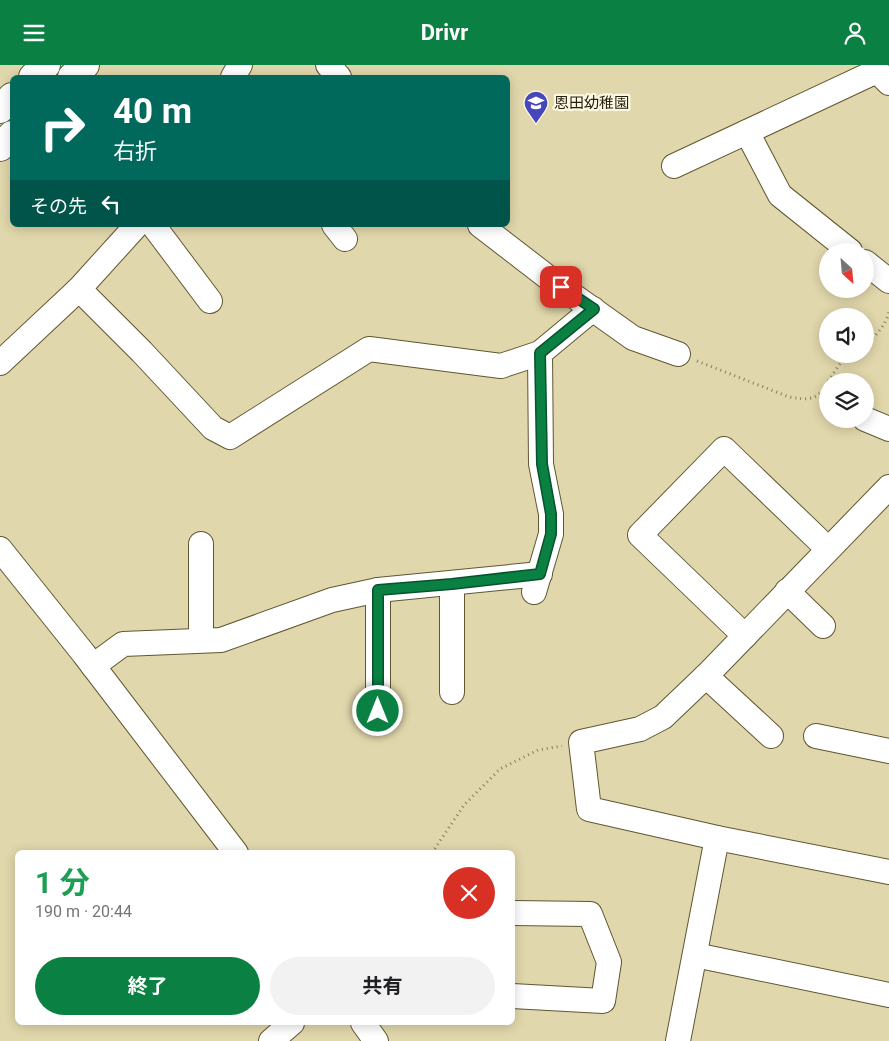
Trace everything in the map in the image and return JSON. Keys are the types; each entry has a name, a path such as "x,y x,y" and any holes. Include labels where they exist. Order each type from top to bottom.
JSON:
{"highway":[{"path":"35,75 46,65"},
{"path":"74,75 86,65"},
{"path":"0,109 10,99"},
{"path":"0,147 10,137"}],"street":[{"path":"328,65 337,75"},
{"path":"674,167 880,73"},
{"path":"748,132 780,195 840,243"},
{"path":"0,363 79,289 135,227"},
{"path":"154,227 210,301"},
{"path":"483,227 550,279 633,338 678,354"},
{"path":"874,269 889,281"},
{"path":"79,289 142,351 213,428 230,437 370,349 501,366 540,353 594,309"},
{"path":"93,666 123,644 201,639 221,640 332,600 378,590 452,584 537,583 551,534 551,514 542,464 540,353"},
{"path":"874,423 889,429"},
{"path":"744,635 640,535 724,449 828,549"},
{"path":"889,487 706,676 663,717 640,729 581,742 588,809 716,838 889,872"},
{"path":"201,544 201,639"},
{"path":"0,549 93,666 234,850"},
{"path":"452,584 452,692"},
{"path":"378,590 378,711"},
{"path":"788,591 823,626"},
{"path":"706,676 771,736"},
{"path":"816,736 889,751"},
{"path":"678,1041 716,838"},
{"path":"515,913 590,914 610,962 603,1001 515,996"},
{"path":"695,955 889,995"},
{"path":"271,1041 290,1025"},
{"path":"364,1025 376,1041"}],"path":[{"path":"874,336 886,320 889,311"},
{"path":"678,354 789,397 814,398 819,394"},
{"path":"434,850 464,805 500,769 538,750 581,742"}],"place":[{"name":"恩田幼稚園","path":"536,124"}],"route":[{"path":"378,711 378,590 540,574 551,534 551,514 542,464 540,353 594,309 561,287"}]}
